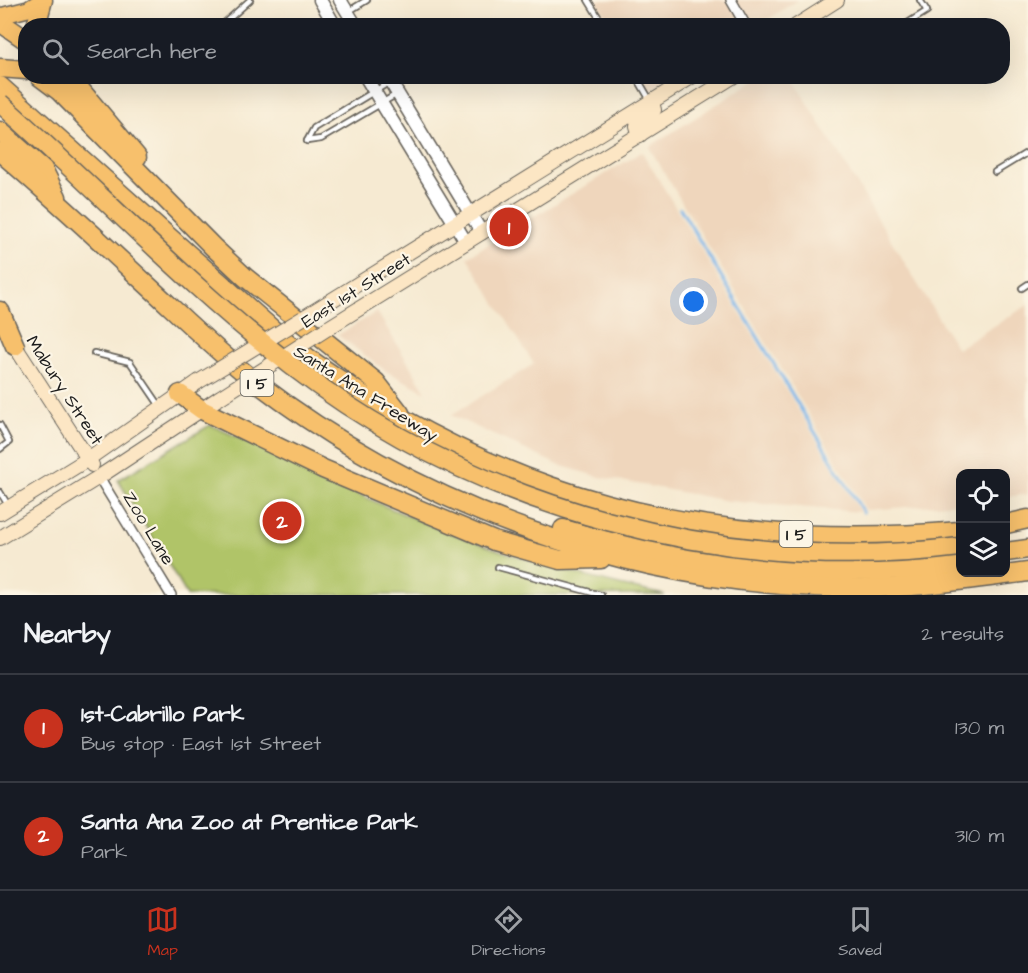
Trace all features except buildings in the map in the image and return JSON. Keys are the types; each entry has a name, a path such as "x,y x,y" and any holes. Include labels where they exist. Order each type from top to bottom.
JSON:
{"highway":[{"path":"38,18 43,0"},
{"path":"0,22 18,34"},
{"path":"0,68 18,69"},
{"path":"50,84 245,277 376,382 408,424"},
{"path":"76,84 134,150 148,180"},
{"name":"Santa Ana Freeway","path":"0,86 289,344 322,369 408,424 514,474 633,512 680,521 772,533 835,537 956,531"},
{"path":"0,103 231,317 294,367 359,413 445,461 519,493 598,519 681,539 743,548 852,554 956,548"},
{"path":"0,117 224,321 287,375 354,419 441,470 517,502 596,529 681,548 743,558 854,564 929,562 956,559"},
{"name":"I 5","path":"0,131 43,169 60,204"},
{"name":"I 5","path":"0,152 60,204 211,344 259,384 329,431 375,458 425,486 489,514 616,558 720,580 835,588 945,583 1028,572"},
{"path":"0,311 15,346"},
{"path":"180,394 202,410 323,469 494,541 560,560 616,558"},
{"path":"489,514 516,513 644,551 724,564 819,571 882,571 956,564"},
{"path":"1010,524 1028,519"},
{"path":"1010,525 1028,524"},
{"path":"1010,541 1028,539"},
{"path":"1010,551 1028,549"},
{"path":"1010,558 1028,556"}],"main road":[{"path":"0,8 5,0"},
{"path":"0,16 28,9 43,0"},
{"path":"808,18 837,0"},
{"name":"East 1st Street","path":"5,510 88,459 198,382 680,84"},
{"name":"East 1st Street","path":"0,538 99,477 328,328 721,84"},
{"path":"640,135 637,126 654,110 652,102"},
{"name":"Mabury Street","path":"0,323 99,477"}],"street":[{"path":"320,0 330,18"},
{"path":"340,0 351,18"},
{"path":"731,0 741,18"},
{"path":"370,84 466,242"},
{"path":"391,84 482,233"},
{"name":"Zoo Lane","path":"99,477 171,595"}],"lane":[{"path":"230,18 250,0"},
{"path":"347,12 367,0"},
{"path":"588,0 599,18"},
{"path":"916,18 927,11 920,0"},
{"path":"382,84 314,128 307,141 321,139 397,94"},
{"path":"641,84 652,102"},
{"path":"995,172 1028,152"},
{"path":"1022,288 1028,284"},
{"path":"94,353 130,362 161,407"},
{"path":"0,450 9,442 1,427"},
{"path":"0,492 5,510"},
{"path":"498,567 601,595"}],"shaded area":[{"path":"596,0 798,0 770,18 607,18"},
{"path":"645,84 663,84 650,92"},
{"path":"749,84 796,84 957,349 1028,305 1028,494 1010,496 1010,469 956,469 956,503 866,510 649,147"},
{"path":"642,152 860,512 728,501 600,477 558,465 451,415 534,364 467,257"},
{"path":"377,312 426,392 386,371 338,335"}],"green space":[{"path":"210,425 365,497 455,535 594,579 665,595 187,595 118,480"}],"waterway":[{"path":"680,208 863,512"}],"place":[{"name":"1st-Cabrillo Park","path":"509,227"},
{"name":"Santa Ana Zoo at Prentice Park","path":"282,521"}]}
